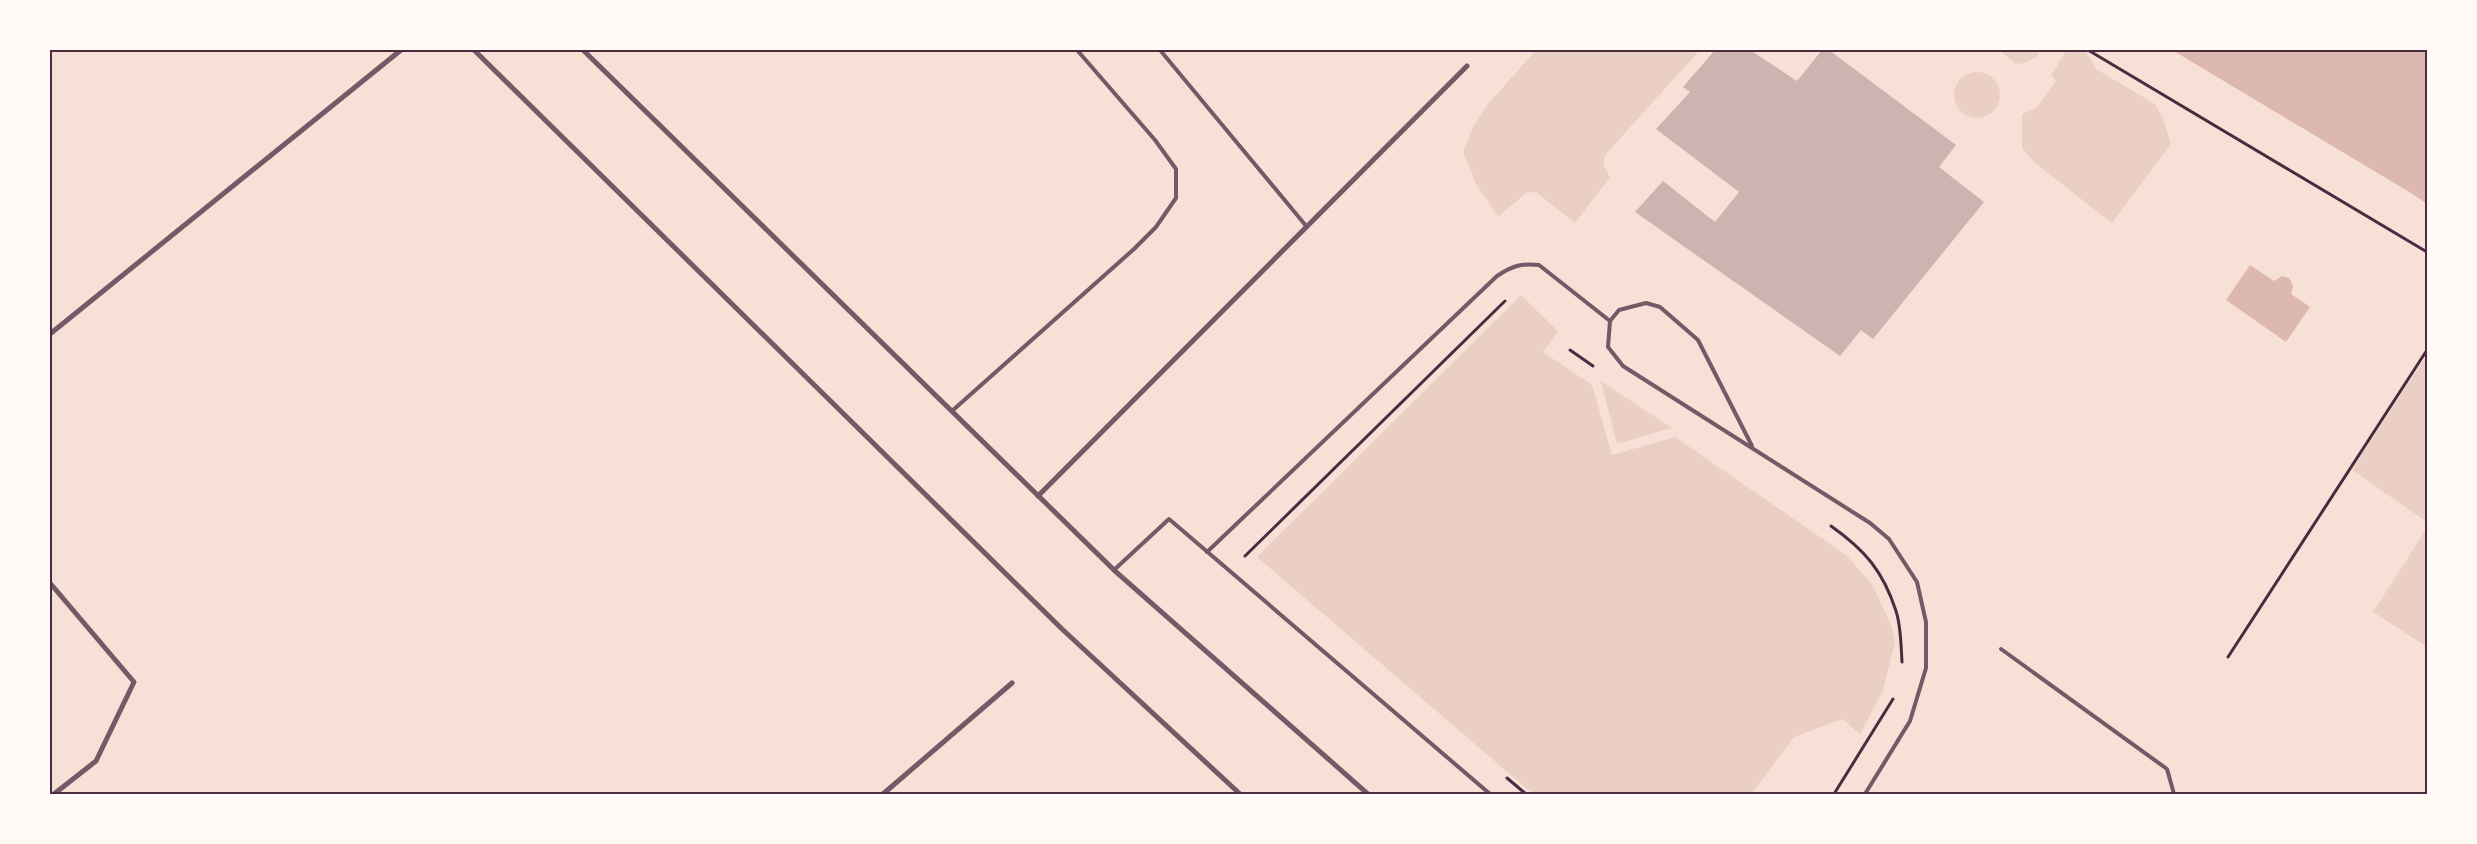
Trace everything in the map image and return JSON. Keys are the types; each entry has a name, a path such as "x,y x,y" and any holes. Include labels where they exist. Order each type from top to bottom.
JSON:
{"street":[{"path":"50,334 401,50"},
{"path":"474,50 1062,629 1240,794"},
{"path":"583,50 1114,570 1368,794"},
{"path":"1038,496 1467,66"},
{"path":"50,583 134,682 96,761 54,794"},
{"path":"883,794 1012,683"}],"lane":[{"path":"952,411 1134,249 1156,227 1176,198 1176,169 1155,140 1077,50"},
{"path":"1160,50 1307,227"},
{"path":"1207,552 1497,276 1513,265 1540,265 1610,321"},
{"path":"1753,448 1698,340 1660,307 1646,304 1619,310 1610,321 1608,347 1623,366 1870,523 1889,539 1917,582 1926,622 1926,668 1910,721 1865,794"},
{"path":"1114,570 1169,519 1490,794"},
{"path":"2001,649 2167,769 2174,794"}],"path":[{"path":"2088,50 2427,252"},
{"path":"1252,561 1244,555 1510,297"},
{"path":"1570,350 1595,367"},
{"path":"2228,658 2427,350"},
{"path":"1824,521 1848,538 1877,567 1897,612 1903,665"},
{"path":"1834,794 1893,697"},
{"path":"1503,775 1526,794"}],"shaded area":[{"path":"1536,50 1700,50 1605,155 1603,164 1610,177 1575,223 1536,192 1526,193 1498,217 1476,184 1463,152 1473,127 1487,105"},
{"path":"1999,50 2040,50 2038,56 2025,63 2016,64"},
{"path":"2067,50 2085,50 2096,69 2155,104 2163,118 2171,144 2112,223 2036,164 2022,148 2022,114 2038,106 2056,81 2051,75"},
{"path":"2172,50 2427,50 2427,204 2411,193"},
{"path":"1972,72 1982,72 1996,82 2000,95 1996,108 1990,114 1982,118 1972,118 1958,108 1954,100 1954,90 1964,76"},
{"path":"2250,265 2274,281 2282,276 2289,278 2293,286 2291,294 2310,307 2286,342 2226,300"},
{"path":"1521,295 1558,331 1543,352 1592,385 1612,455 1675,437 1846,555 1872,584 1891,625 1895,642 1883,690 1860,735 1843,719 1794,737 1751,794 1533,794 1257,557"},
{"path":"2427,355 2427,522 2352,470"},
{"path":"1601,381 1672,428 1617,444"},
{"path":"2427,528 2427,647 2373,612"}],"building":[{"path":"1715,50 1750,50 1797,81 1822,50 1829,50 1956,145 1939,167 1984,202 1873,339 1861,330 1840,356 1635,212 1663,181 1715,222 1739,192 1656,129 1690,92 1683,87"}]}
